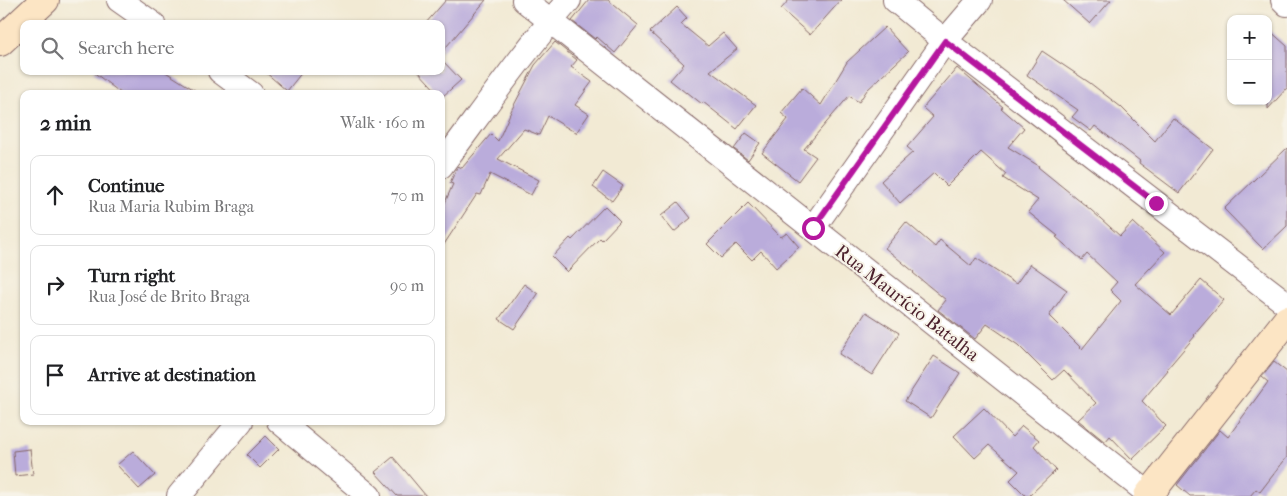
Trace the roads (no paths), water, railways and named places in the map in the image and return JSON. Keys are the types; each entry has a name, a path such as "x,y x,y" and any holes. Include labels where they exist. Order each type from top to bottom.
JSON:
{"street":[{"path":"24,20 45,0"},
{"path":"119,0 146,20"},
{"name":"Rua Maurício Batalha","path":"524,0 1149,495"},
{"path":"445,161 551,20 569,0"},
{"path":"895,0 945,41 1287,304"},
{"path":"813,228 945,41 980,0"},
{"path":"1283,0 1287,4"},
{"path":"0,42 20,23"},
{"path":"225,75 246,90"},
{"path":"1149,495 1287,320"},
{"path":"179,496 238,425"},
{"path":"284,425 369,496"}]}
